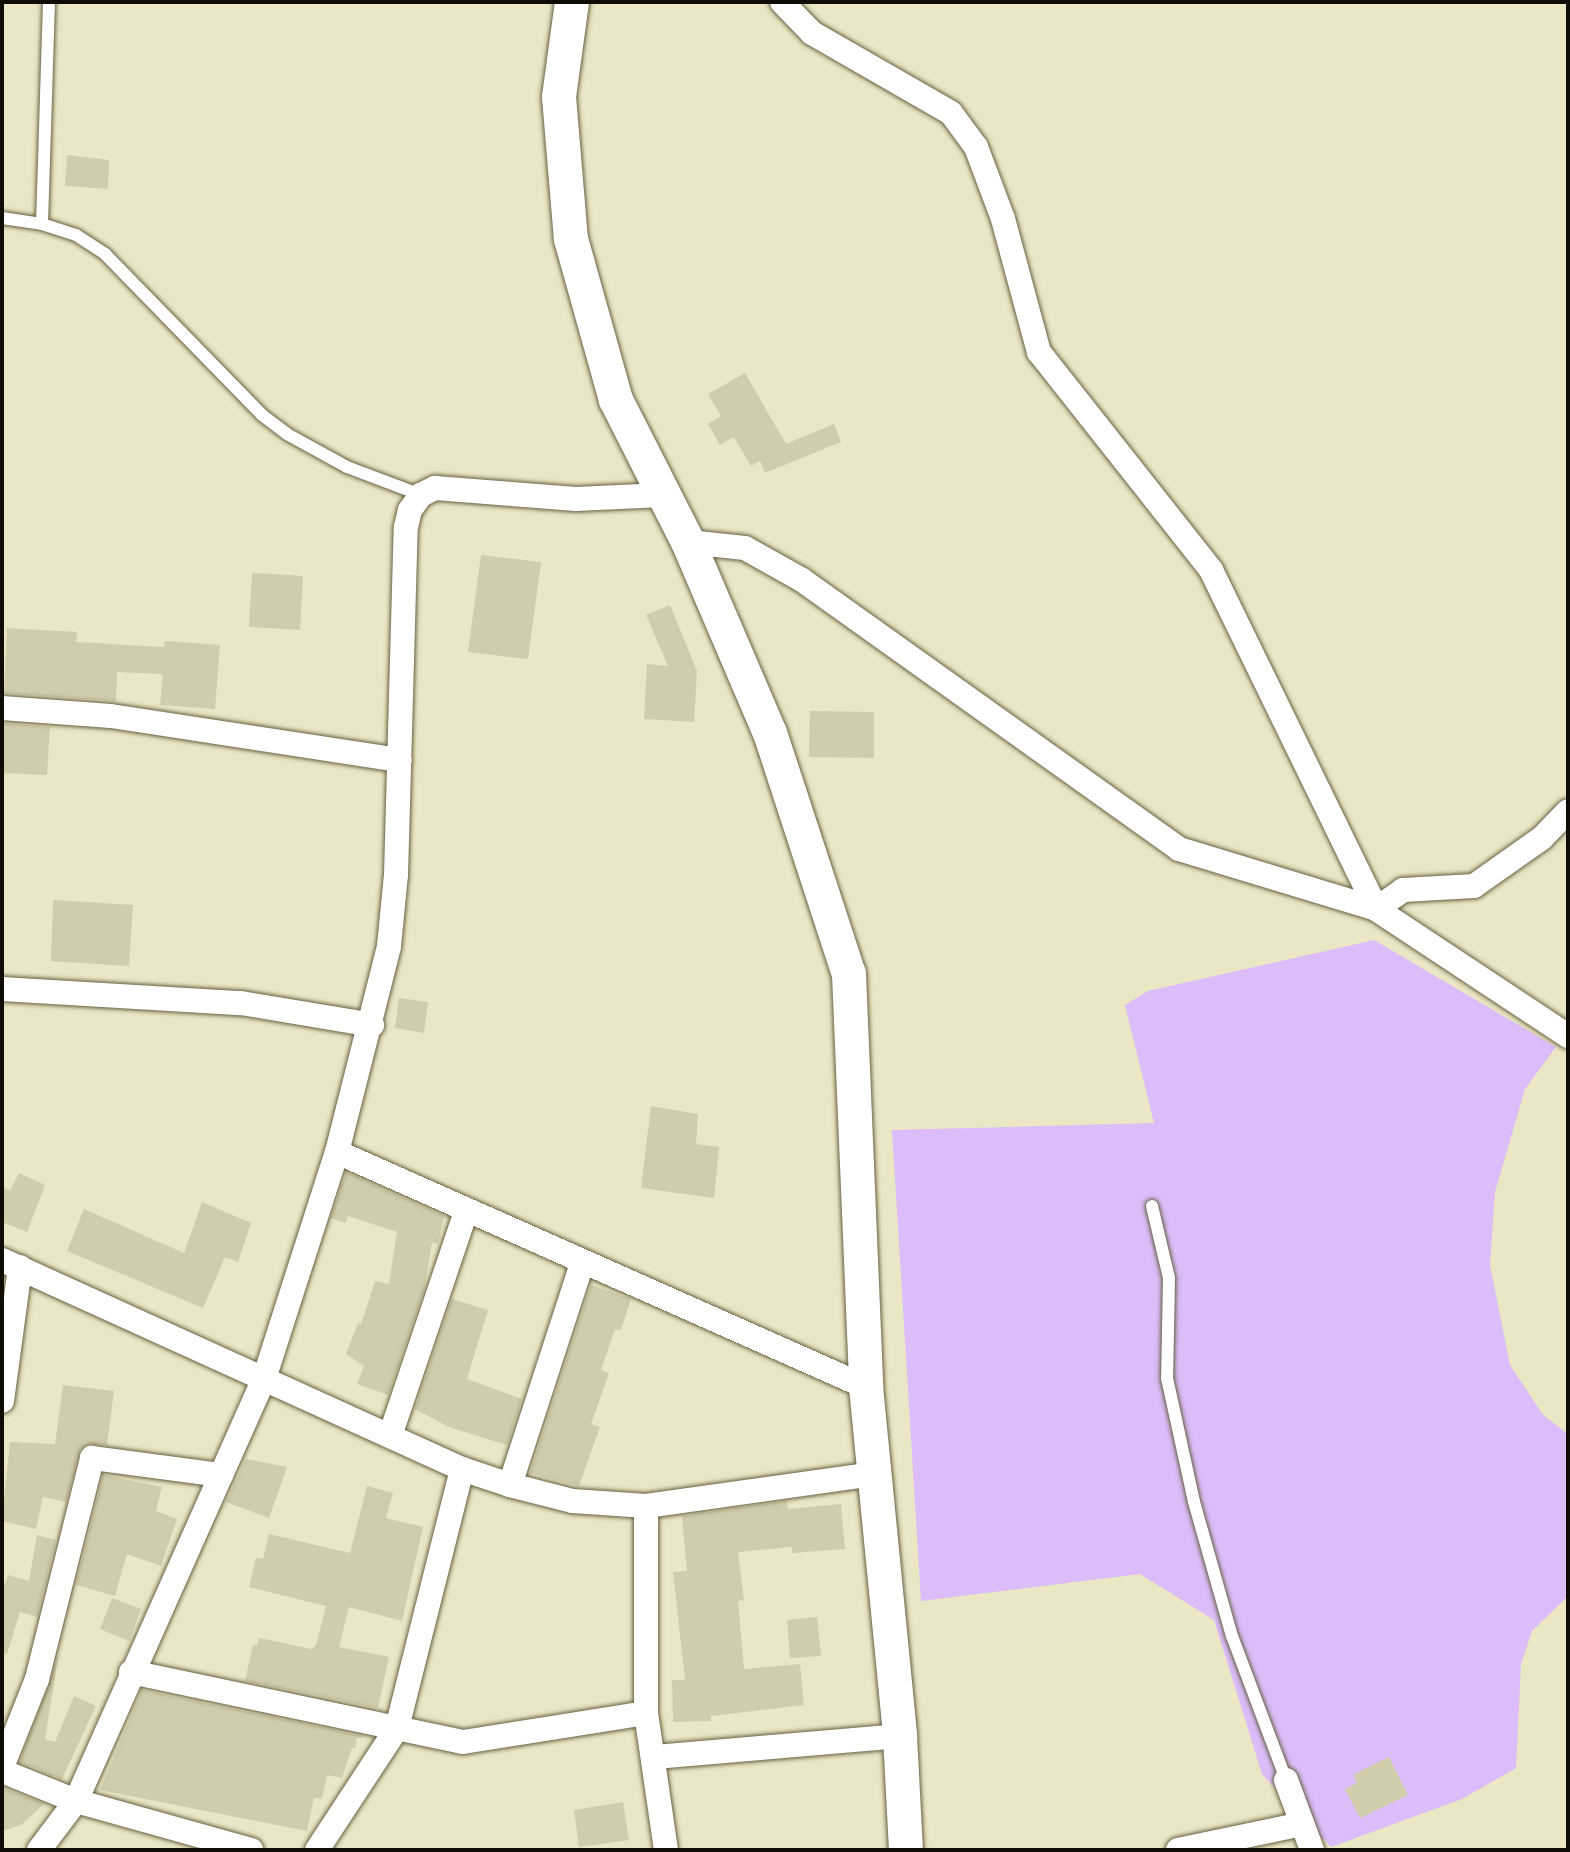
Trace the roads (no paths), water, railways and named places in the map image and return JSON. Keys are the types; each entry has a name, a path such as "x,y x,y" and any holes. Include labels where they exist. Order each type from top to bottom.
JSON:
{"street":[{"path":"572,2 559,97 571,239 616,400 688,542 770,733 849,974 866,1387 900,1736 906,1850"},
{"path":"796,7 812,33 951,113 976,147 1003,219 1039,352 1211,570 1376,909"},
{"path":"39,1850 76,1801 264,1379 337,1152 372,1025 389,946 396,875 406,527 410,510 421,495 435,488 576,499 663,495"},
{"path":"688,542 745,548 802,580 1179,849 1376,909 1568,1036"},
{"path":"2,708 111,716 400,760"},
{"path":"1376,909 1403,890 1474,886 1542,838 1568,811"},
{"path":"2,989 241,1003 372,1025"},
{"path":"337,1152 582,1264 866,1387"},
{"path":"390,1436 466,1211"},
{"path":"2,1401 11,1264 462,1469 573,1501 646,1506 875,1474"},
{"path":"510,1485 582,1264"},
{"path":"221,1475 92,1458 37,1679 2,1769 76,1801 251,1850"},
{"path":"317,1850 397,1728 462,1469"},
{"path":"646,1506 646,1713 655,1757 666,1850"},
{"path":"131,1672 463,1742 646,1713"},
{"path":"655,1757 900,1736"},
{"path":"1286,1780 1312,1850"},
{"path":"1178,1850 1302,1824"}],"lane":[{"path":"42,224 49,2"},
{"path":"2,218 42,224 76,235 105,254 262,415 287,434 347,467 421,495"},
{"path":"1152,1206 1169,1278 1167,1378 1194,1502 1232,1636 1286,1780"}]}
